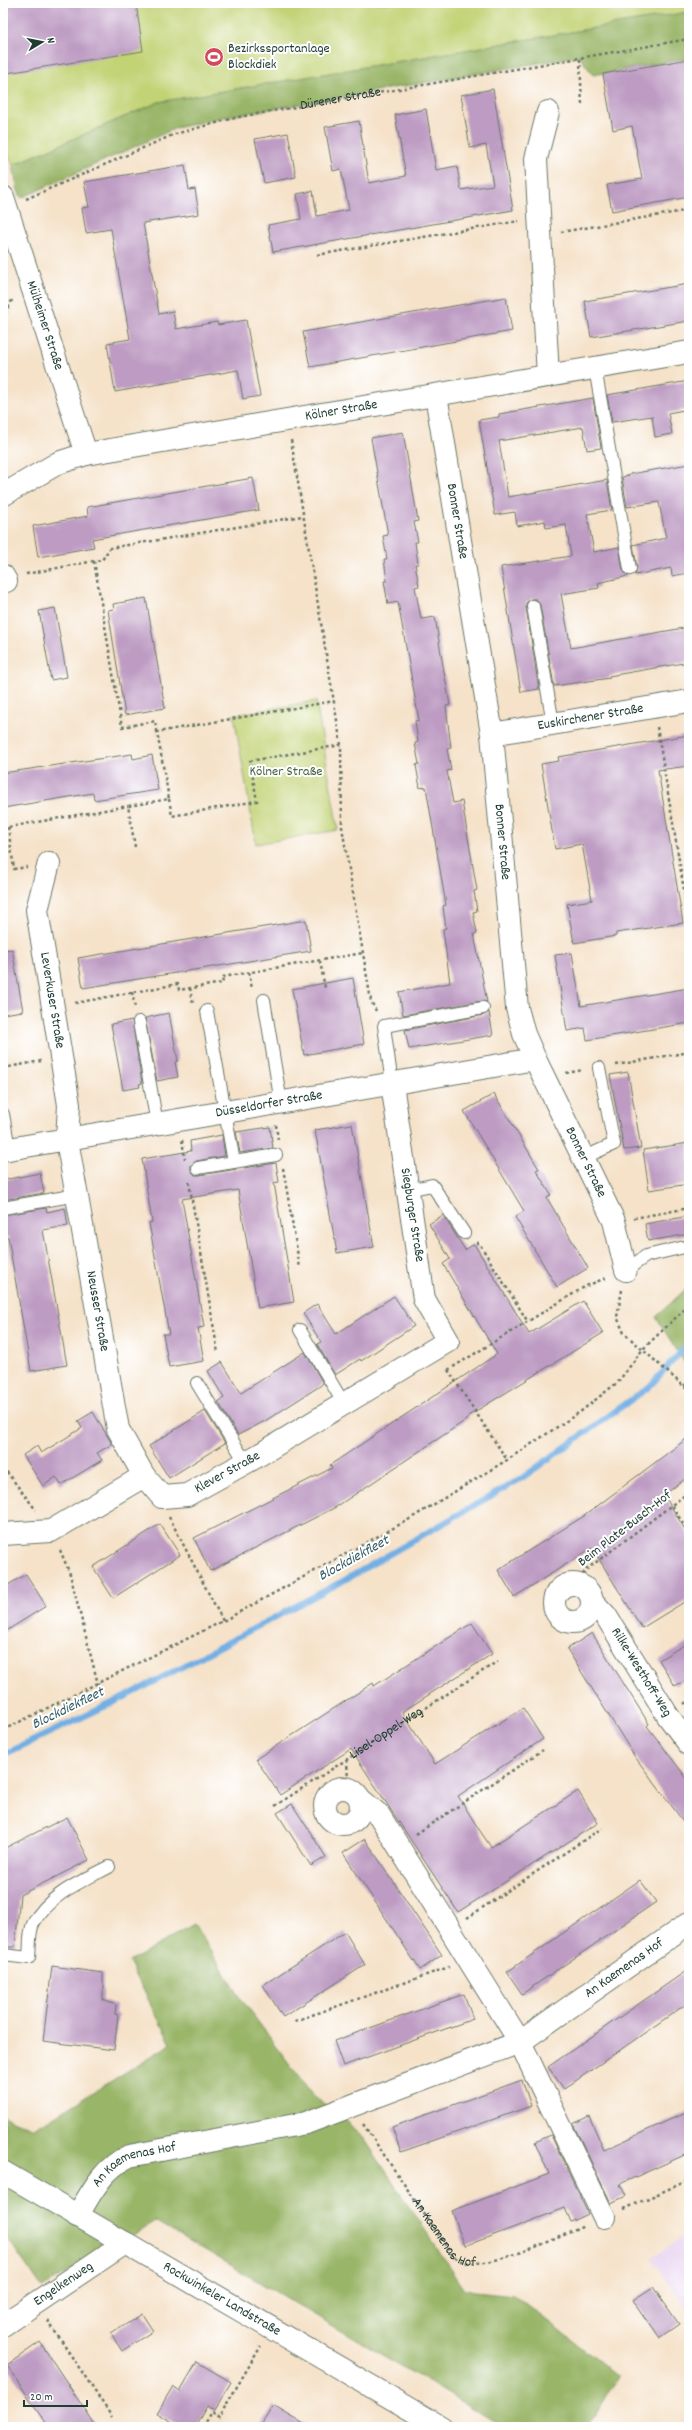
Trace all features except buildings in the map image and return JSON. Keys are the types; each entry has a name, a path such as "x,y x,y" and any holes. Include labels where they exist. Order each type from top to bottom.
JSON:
{"street":[{"path":"548,112 536,159 548,376"},
{"name":"Mülheimer Straße","path":"5,202 86,454"},
{"name":"Kölner Straße","path":"3,494 58,463 86,454 689,352"},
{"name":"Bonner Straße","path":"436,395 492,734 517,1008 524,1034 535,1059 614,1221 626,1270"},
{"name":"Euskirchener Straße","path":"492,734 689,701"},
{"name":"Leverkuser Straße","path":"49,863 37,910 69,1105 67,1140"},
{"name":"Düsseldorfer Straße","path":"6,1150 535,1059"},
{"name":"Siegburger Straße","path":"392,1084 424,1299 441,1345"},
{"name":"Neusser Straße","path":"67,1140 118,1430 144,1476"},
{"name":"Klever Straße","path":"162,1497 187,1495 246,1463 441,1345"},
{"path":"3,1534 51,1531 144,1476 162,1497"},
{"path":"575,1584 563,1587 555,1598 556,1610 560,1616 569,1621 582,1620 589,1614 592,1601"},
{"name":"Rilke-Westhoff-Weg","path":"575,1584 587,1589 592,1601 606,1616 668,1716 689,1744"},
{"path":"355,1794 379,1815 470,1959 520,2042 604,2218"},
{"name":"An Kaemenas Hof","path":"77,2216 102,2175 114,2164 129,2156 306,2123 520,2042 689,1922"},
{"name":"Rockwinkeler Landstraße","path":"3,2172 441,2427"},
{"name":"Engelkenweg","path":"3,2325 125,2243"}],"lane":[{"path":"596,368 630,569"},
{"path":"533,606 553,724"},
{"path":"264,1000 277,1103"},
{"path":"392,1084 384,1026 483,1008"},
{"path":"207,1011 234,1162"},
{"path":"139,1022 157,1124"},
{"path":"583,1158 614,1144 599,1068"},
{"path":"3,1114 6,1150"},
{"path":"198,1168 279,1154"},
{"path":"408,1190 432,1185 464,1233"},
{"path":"3,1208 76,1195"},
{"path":"626,1270 646,1256 689,1246"},
{"path":"300,1330 344,1404"},
{"path":"197,1383 246,1463"},
{"path":"3,1954 29,1958 32,1925 49,1903 72,1886 109,1867"}],"path":[{"name":"Dürener Straße","path":"5,202 175,134 217,123 689,39"},
{"path":"580,59 582,106"},
{"path":"317,255 689,210"},
{"path":"287,420 341,745 342,827 371,1001 384,1026"},
{"path":"4,579 102,560 110,548 303,516"},
{"path":"94,561 122,727 155,721 172,816 257,801 250,761 341,745"},
{"path":"157,732 334,701"},
{"path":"653,707 689,920"},
{"path":"3,828 169,799"},
{"path":"128,806 135,847"},
{"path":"8,827 14,869"},
{"path":"53,1007 178,984 179,990 223,983 222,976 363,953"},
{"path":"320,961 325,988"},
{"path":"3,1068 61,1058"},
{"path":"277,1103 279,1154 300,1268"},
{"path":"178,1120 186,1163"},
{"path":"188,1177 218,1353"},
{"path":"614,1221 689,1208"},
{"path":"464,1233 476,1244 479,1243 528,1322"},
{"path":"448,1370 586,1286 626,1270"},
{"path":"626,1270 617,1317 624,1333 689,1391"},
{"path":"3,1730 223,1621 408,1520 507,1460 580,1412 618,1382 643,1349 689,1305"},
{"path":"441,1345 448,1370 507,1460"},
{"path":"684,1386 689,1380"},
{"path":"4,1468 51,1531 70,1574 98,1684"},
{"path":"3,1519 4,1468"},
{"name":"Beim Plate-Busch-Hof","path":"575,1584 587,1569 689,1492"},
{"path":"162,1497 167,1513 223,1621"},
{"path":"672,1506 689,1533"},
{"name":"Lisel-Oppel-Weg","path":"276,1806 498,1661"},
{"path":"398,1845 543,1750"},
{"path":"347,1759 355,1794"},
{"path":"451,1929 602,1828"},
{"path":"295,2021 470,1959"},
{"name":"An Kaemenas Hof","path":"351,2106 453,2256 464,2262 499,2258 550,2242 689,2180"},
{"path":"36,2302 112,2417"},
{"path":"202,2427 211,2412 219,2417 272,2328"}],"shaded area":[{"path":"689,2232 689,2311 651,2259"}],"green space":[{"name":"Bezirkssportanlage Blockdiek","path":"3,3 689,3 689,12 159,102 13,165 3,143"},
{"path":"689,12 689,58 593,75 579,56 224,117 176,128 21,198 17,187 13,165 159,102"},
{"name":"Kölner Straße","path":"316,701 338,830 256,844 234,715"},
{"path":"689,1286 689,1370 656,1317"},
{"path":"194,1924 244,2003 312,2094 361,2134 465,2290 514,2295 618,2376 587,2427 504,2427 156,2221 42,2288 3,2232 3,2116 34,2129 171,2044 129,1962"}],"waterway":[{"name":"Blockdiekfleet","path":"3,1755 131,1694 341,1582 522,1478 649,1387 689,1343"}],"place":[{"name":"Bezirkssportanlage Blockdiek","path":"214,57"}]}
